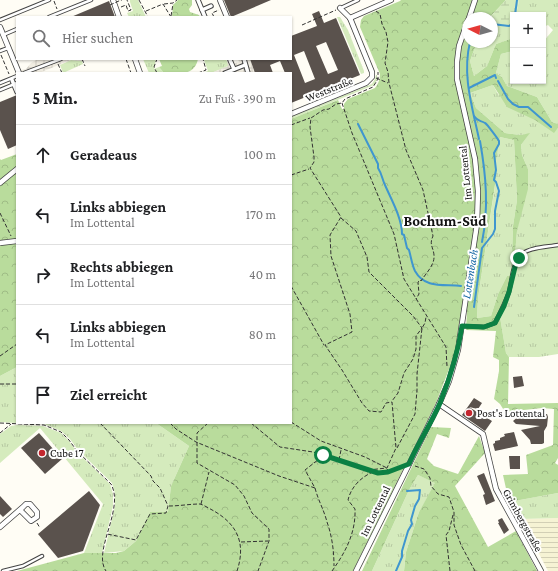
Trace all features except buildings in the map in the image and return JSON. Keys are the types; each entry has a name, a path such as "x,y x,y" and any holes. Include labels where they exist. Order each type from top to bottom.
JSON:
{"street":[{"path":"113,0 119,16"},
{"path":"198,0 206,10"},
{"path":"220,0 227,16"},
{"path":"350,18 391,0"},
{"name":"Im Lottental","path":"471,12 475,0"},
{"path":"205,16 206,10 211,6"},
{"path":"340,8 350,18 372,72 372,77"},
{"path":"0,28 17,72"},
{"name":"Im Lottental","path":"356,571 439,404 458,350 477,224 478,191 475,160 457,80 457,62 462,37"},
{"path":"135,60 140,72"},
{"path":"230,60 234,69"},
{"path":"244,60 248,72"},
{"path":"227,72 245,65"},
{"name":"Weststraße","path":"292,114 366,83 372,77"},
{"path":"11,79 16,84"},
{"path":"0,183 16,170"},
{"path":"0,243 15,241"},
{"name":"Grimbergstraße","path":"439,404 483,434 496,489 541,571"},
{"path":"0,527 20,510"}],"lane":[{"path":"0,20 49,0"},
{"path":"51,16 91,0"},
{"path":"340,8 357,0"},
{"path":"3,35 16,29"},
{"path":"0,52 8,48"},
{"path":"27,72 57,60"},
{"path":"0,83 16,75"},
{"path":"0,90 16,84"},
{"path":"462,326 484,327 495,323 509,292 514,267 522,254 531,250 558,245"},
{"path":"3,571 23,566 42,556"}],"path":[{"path":"54,0 58,11"},
{"path":"110,5 122,0"},
{"path":"117,9 126,5 128,11 131,10 127,0"},
{"path":"139,0 146,10 148,16"},
{"path":"146,10 163,4 173,3 177,0"},
{"path":"171,16 173,3"},
{"path":"163,4 170,16"},
{"path":"302,25 340,8"},
{"path":"373,8 380,14 382,24 386,32 388,50 385,63 389,83 406,150 423,190 433,236 430,242 434,256 431,267 421,281 420,280 418,282 419,294 416,299"},
{"path":"214,12 212,13 214,16"},
{"path":"0,52 11,79"},
{"path":"57,60 62,72"},
{"path":"82,60 85,66"},
{"path":"126,60 131,72"},
{"path":"156,72 154,67 157,60"},
{"path":"201,72 206,70 203,60"},
{"path":"372,77 389,83"},
{"path":"292,125 311,118 336,104 342,103 352,133 394,234 404,279 446,348 447,369 450,376"},
{"path":"292,175 310,168 314,162 311,118"},
{"path":"310,168 341,217 356,231 367,257 369,272 413,316 422,328 417,374 418,390 415,414 396,448 387,468 388,472"},
{"path":"0,212 15,241"},
{"path":"325,345 352,332 350,314 331,256 330,234 341,217"},
{"path":"292,288 325,345 362,403 369,411 381,412 386,403 392,402"},
{"path":"396,448 392,402 398,393 404,373 413,359 416,349 416,336 425,323 426,315"},
{"path":"0,356 16,345"},
{"path":"0,384 16,384"},
{"path":"0,423 16,423"},
{"path":"0,433 11,423"},
{"path":"292,423 321,441 364,457 387,468"},
{"path":"28,424 44,425 61,432 77,451 108,480 114,489 114,502 102,560 106,571"},
{"path":"101,424 151,476 153,481 160,488 168,506 166,514 150,514 136,540 107,534"},
{"path":"171,424 196,442 279,476 315,488"},
{"path":"207,424 197,433 197,463 210,472 235,485 244,496 252,513 269,529 269,541 258,571"},
{"path":"252,424 280,447 293,448 323,455 373,472 388,472 409,464 424,469 430,478 430,484 438,494 449,497 454,512 454,525 461,545 475,571"},
{"path":"339,460 341,449"},
{"path":"323,455 306,470 315,488 320,506 327,521 334,549 334,568"},
{"path":"368,470 387,468"},
{"path":"201,504 210,472"},
{"path":"332,571 344,553 351,536 354,523 355,509 348,500 350,493 363,477 373,472"},
{"path":"168,506 201,504 225,518 236,531 240,542 241,559 237,571"},
{"path":"450,571 446,535 449,531 454,512"},
{"path":"240,542 269,541"}],"shaded area":[{"path":"36,60 71,60 41,72 21,72 20,70 26,69 31,63"},
{"path":"234,60 235,63 239,62 238,60 250,60 255,72 213,72 228,66 227,61"},
{"path":"558,518 558,571 548,571 521,519"}],"green space":[{"path":"130,0 138,0 146,16 128,16 127,13 133,11"},
{"path":"178,0 192,0 192,5 189,9 190,12 200,16 172,16 173,5"},
{"path":"401,0 506,0 495,12 462,12 462,48 475,48 470,61 474,76 487,66 494,48 498,48 498,43 510,39 510,52 501,54 496,73 502,77 507,86 537,97 552,122 558,124 558,128 554,133 535,120 507,107 493,85 470,93 476,108 505,133 521,135 530,133 521,145 522,155 528,169 528,189 517,231 515,254 512,254 513,226 517,200 514,140 500,137 496,162 496,178 478,298 477,318 491,316 498,294 507,276 511,276 500,317 506,353 509,357 508,404 558,403 558,458 555,463 558,465 558,493 509,502 503,475 528,474 526,455 553,445 554,409 542,408 505,412 500,404 494,399 499,371 499,360 493,357 496,331 466,330 467,311 461,318 456,351 436,403 353,571 17,571 84,553 116,553 124,551 136,541 150,512 168,512 171,486 189,446 157,424 292,424 292,119 338,100 342,109 344,109 344,104 348,99 375,88 379,82 380,74 360,27 361,20 364,16"},
{"path":"506,0 519,0 517,12 510,12 510,27 498,26 498,12 495,12"},
{"path":"519,0 558,0 558,124 552,122 537,97 507,86 502,77 496,73 501,54 510,52 510,84 546,84 546,38 553,30 548,25 546,26 546,12 517,12"},
{"path":"337,17 340,17 348,30 364,73 361,74"},
{"path":"498,26 510,27 510,39 498,43"},
{"path":"475,48 494,48 487,66 474,76 470,61"},
{"path":"71,60 82,61 83,64 65,72 63,72 60,65"},
{"path":"143,60 156,60 154,69 159,67 163,72 149,72"},
{"path":"159,60 198,60 193,69 187,72 163,72 159,67 162,66"},
{"path":"204,60 226,60 229,66 214,72 206,72 208,71"},
{"path":"377,75 377,80 374,85 292,119 292,117 372,84"},
{"path":"493,85 498,94 554,132 558,128 558,354 539,357 509,357 506,353 500,317 511,277 507,276 498,294 491,316 477,318 478,298 496,179 496,162 500,137 514,140 517,200 513,226 512,254 515,253 517,231 528,169 522,155 521,145 529,134 521,135 505,133 476,108 470,93"},
{"path":"16,154 16,368 0,376 0,159 1,160"},
{"path":"16,368 16,423 0,422 0,376"},
{"path":"44,424 157,424 189,446 171,486 168,512 150,512 136,541 124,551 104,553 115,506 115,493 112,483 61,431"},
{"path":"11,426 43,426 61,433 77,452 110,484 113,494 113,506 102,553 84,553 103,504 40,428 0,463 0,434"},
{"path":"431,427 451,428 449,438 437,434 427,459 434,466 458,474 479,436 485,453 455,486 488,547 516,531 537,571 404,571 406,552 419,512 435,483 418,475 409,490 372,571 362,571"},
{"path":"418,475 436,483 419,512 406,552 404,571 372,571 409,490"},
{"path":"558,493 558,518 521,519 509,502"}],"waterway":[{"name":"Lottenbach","path":"515,12 517,0"},
{"name":"Lottenbach","path":"498,25 510,25"},
{"name":"Lottenbach","path":"469,48 467,78 479,139"},
{"path":"469,88 495,75 496,78"},
{"path":"498,81 508,99 513,104 519,107 528,107 551,127"},
{"name":"Lottenbach","path":"474,116 486,124 499,141 494,153 496,170 494,180 499,191 495,211 495,229 482,248 474,307"},
{"path":"358,124 378,164 378,168 396,209 402,228 402,234 404,235 415,271 419,277 429,283 461,286"},
{"name":"Lottenbach","path":"480,141 486,192 482,242"},
{"name":"Lottenbach","path":"396,571 402,557 402,551 408,531 412,524 411,520 415,506 419,499 420,490 407,491"}],"place":[{"name":"Post's Lottental","path":"469,413"},
{"name":"Cube 17","path":"42,453"}],"district":[{"name":"Bochum-Süd","path":"445,221"}],"route":[{"path":"323,455 378,473 388,472 409,464 449,381 458,350 462,326 484,327 495,323 504,306 509,292 513,271 519,258"}]}
